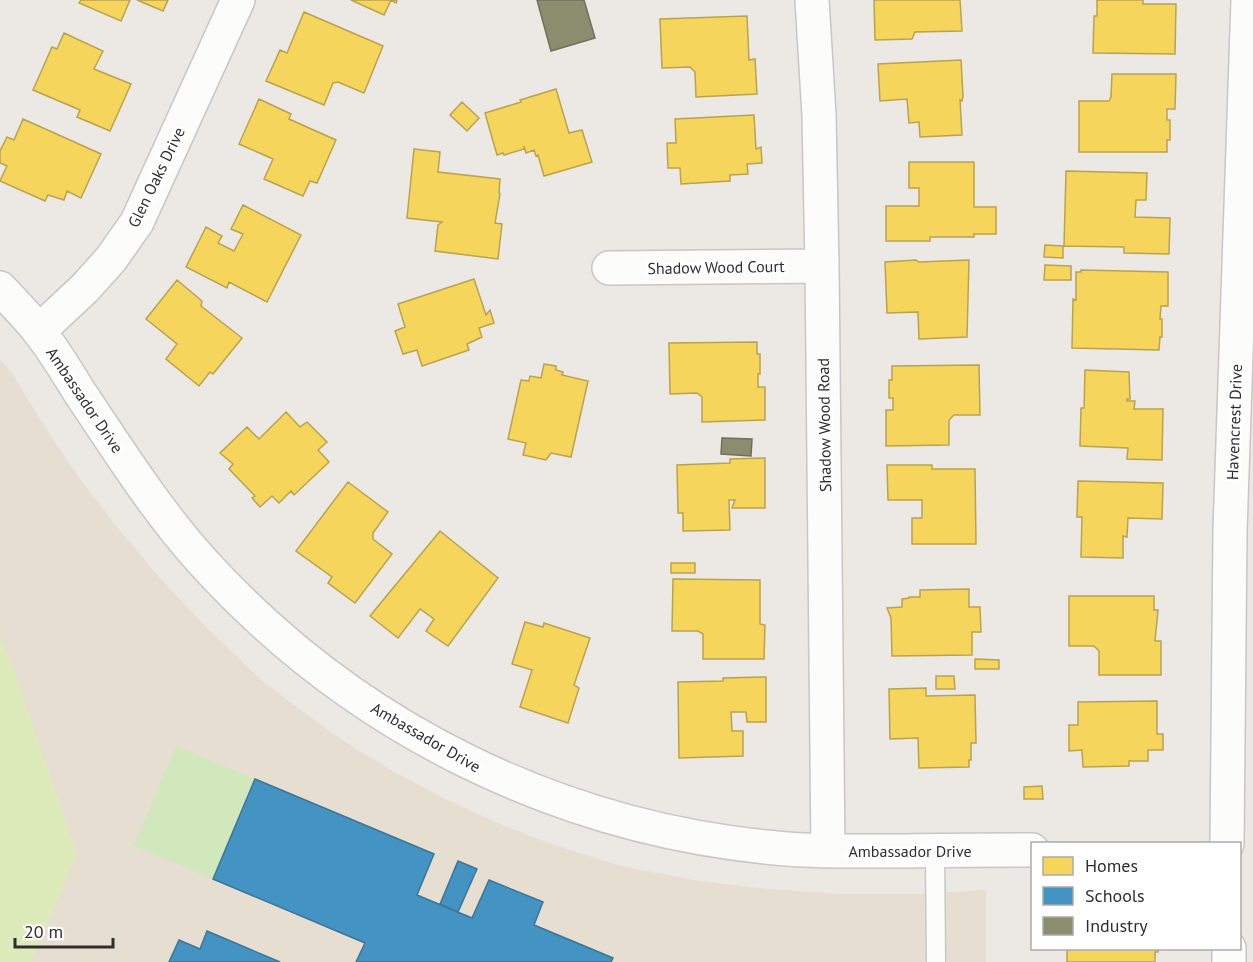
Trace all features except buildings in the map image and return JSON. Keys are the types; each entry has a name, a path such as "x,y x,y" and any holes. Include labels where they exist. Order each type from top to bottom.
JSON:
{"street":[{"name":"Glen Oaks Drive","path":"39,331 85,288 111,259 137,222 238,0"},
{"name":"Shadow Wood Road","path":"812,0 819,115 822,266 828,851"},
{"name":"Havencrest Drive","path":"1227,842 1230,531 1248,0"},
{"name":"Shadow Wood Court","path":"609,268 822,266"},
{"name":"Ambassador Drive","path":"0,288 39,331 148,494 202,561 268,627 349,692 412,733 486,771 563,802 641,825 714,840 828,851 1031,850"}],"lane":[{"path":"935,850 936,962"}],"shaded area":[{"path":"0,359 12,373 79,478 159,577 204,625 258,677 300,710 389,769 443,798 498,823 554,845 621,866 693,880 767,889 842,894 917,894 986,890 986,962 0,962"}],"green space":[{"path":"0,636 77,854 31,962 0,962"},
{"path":"176,746 255,779 213,879 134,846"}]}
